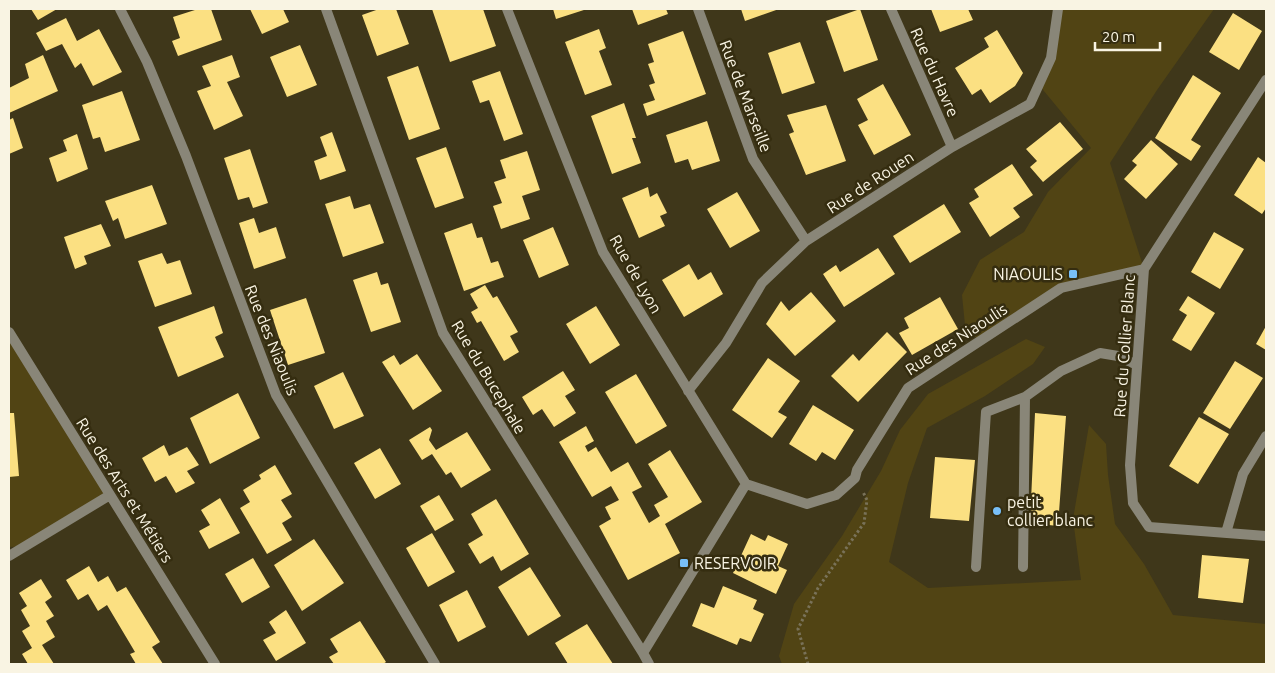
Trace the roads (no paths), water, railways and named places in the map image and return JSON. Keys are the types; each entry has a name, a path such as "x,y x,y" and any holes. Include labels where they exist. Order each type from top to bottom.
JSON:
{"street":[{"name":"Rue des Niaoulis","path":"120,9 147,62 186,156 276,395 435,664"},
{"name":"Rue du Bucephale","path":"326,9 443,333 643,653"},
{"name":"Rue de Lyon","path":"507,9 603,252 746,484"},
{"name":"Rue de Marseille","path":"698,9 753,158 806,241"},
{"name":"Rue du Havre","path":"891,9 952,147"},
{"name":"Rue de Rouen","path":"688,391 726,343 762,283 806,241 952,147 1030,104 1051,58 1058,9"},
{"name":"Rue du Collier Blanc","path":"1266,80 1144,269 1130,465 1133,503 1149,527 1266,536"},
{"name":"Rue des Niaoulis","path":"746,484 807,504 836,495 855,478 857,470 908,388 1061,288 1144,269"},
{"name":"Rue des Arts et Métiers","path":"9,332 215,664"},
{"path":"976,567 986,412 1025,397 1061,371 1100,353 1118,356 1137,365"},
{"path":"1023,567 1025,397"},
{"path":"1226,533 1243,474 1266,436"},
{"path":"648,664 643,653 746,484"},
{"path":"9,556 110,495"}],"place":[{"name":"NIAOULIS","path":"1073,274"},
{"name":"petit collier blanc","path":"997,511"},
{"name":"RESERVOIR","path":"684,563"}]}
